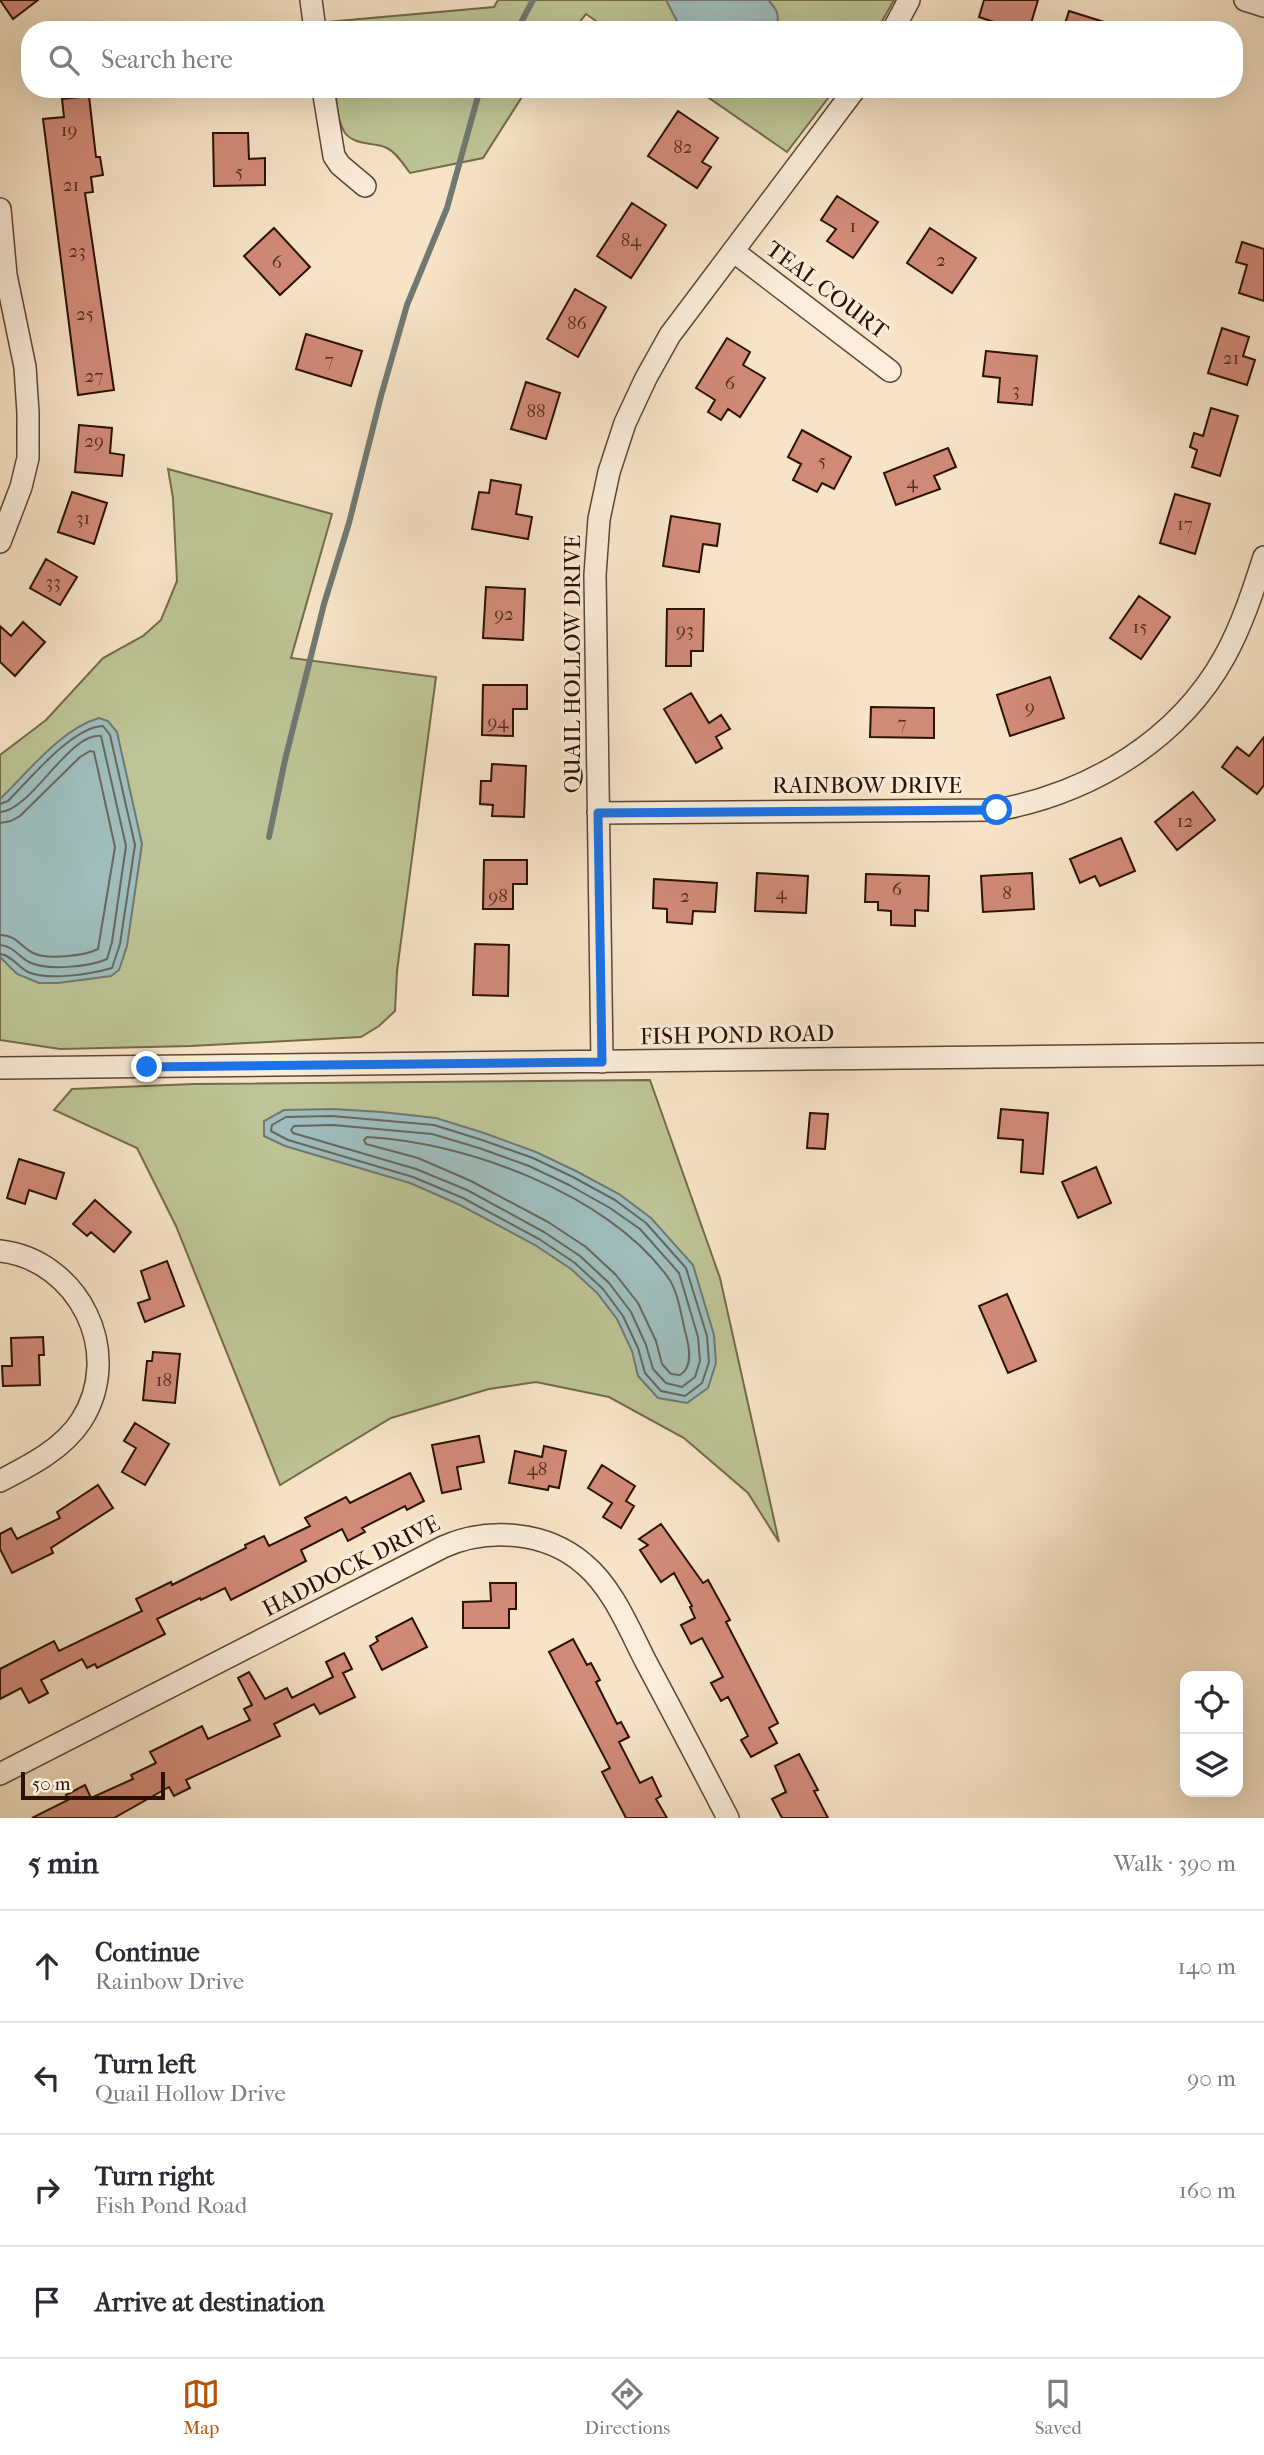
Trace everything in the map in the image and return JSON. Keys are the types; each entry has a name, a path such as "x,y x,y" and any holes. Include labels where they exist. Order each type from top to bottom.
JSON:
{"street":[{"path":"311,0 314,21"},
{"path":"897,21 909,0"},
{"path":"1245,0 1264,6"},
{"path":"324,98 334,156 348,174 365,186"},
{"name":"QUAIL HOLLOW DRIVE","path":"602,1062 596,541 609,472 634,402 670,335 848,98"},
{"path":"0,209 3,275 25,367 28,458 21,487 0,542"},
{"name":"TEAL COURT","path":"733,251 890,371"},
{"name":"RAINBOW DRIVE","path":"598,813 997,810 1023,805 1074,788 1124,762 1163,733 1212,678 1235,637 1264,557"},
{"name":"FISH POND ROAD","path":"0,1068 1264,1054"},
{"path":"0,1251 24,1256 41,1265 60,1277 74,1291 87,1311 98,1352 95,1389 81,1421 71,1434 43,1457 0,1481"},
{"name":"HADDOCK DRIVE","path":"0,1774 443,1547 471,1537 502,1535 547,1543 583,1562 598,1577 728,1818"}],"green space":[{"path":"498,0 894,0 882,21 596,21 586,14 580,21 338,21 494,7"},
{"path":"336,98 521,98 483,158 410,173 391,150 349,137 342,128"},
{"path":"709,98 828,98 787,152"},
{"path":"168,469 332,514 291,658 436,677 397,971 395,1011 379,1026 361,1037 191,1046 60,1049 0,1040 0,755 46,720 103,658 143,636 161,620 177,581 173,498"},
{"path":"650,1080 720,1278 779,1542 748,1493 684,1438 609,1397 536,1382 489,1389 391,1418 280,1485 176,1226 137,1148 54,1110 72,1089 194,1084"}],"water":[{"path":"666,0 768,0 777,13 778,21 677,21"},
{"path":"99,718 108,721 117,732 142,844 127,946 119,970 111,976 39,983 17,974 0,957 0,799 58,741"},
{"path":"333,1109 436,1118 536,1152 619,1194 651,1218 693,1265 714,1335 716,1363 708,1388 687,1403 658,1398 638,1376 632,1351 617,1319 597,1293 571,1269 535,1245 460,1205 410,1183 285,1146 264,1136 264,1121 284,1110"}],"building":[{"path":"0,0 38,0 13,19"},
{"path":"984,0 1038,0 1032,21 991,21 979,17"},
{"path":"1069,11 1101,21 1066,21"},
{"path":"89,98 96,157 100,157 103,175 91,177 93,192 85,193 114,390 78,395 43,119 64,117 62,99"},
{"path":"678,111 718,138 702,162 711,167 697,188 648,156"},
{"path":"213,133 248,133 249,159 265,158 265,185 214,186"},
{"path":"837,196 878,222 853,258 827,241 836,229 821,220"},
{"path":"632,203 666,225 631,278 597,256"},
{"path":"274,228 310,267 280,295 244,256"},
{"path":"930,228 976,258 952,293 907,263"},
{"path":"1242,242 1264,249 1264,301 1239,293 1247,265 1236,262"},
{"path":"575,289 606,307 578,357 547,339"},
{"path":"1222,328 1249,337 1243,356 1255,360 1247,385 1208,373"},
{"path":"306,334 362,351 351,386 296,369"},
{"path":"727,338 750,352 743,365 765,378 740,417 728,409 721,420 708,412 715,400 696,388"},
{"path":"986,351 1037,356 1032,405 998,402 1000,378 983,376"},
{"path":"526,382 560,393 546,439 511,429"},
{"path":"1211,408 1238,416 1220,476 1192,467 1197,450 1190,447 1194,433 1203,436"},
{"path":"79,425 112,428 110,453 124,455 122,476 75,472"},
{"path":"802,430 851,457 834,489 822,483 817,492 793,480 801,464 788,457"},
{"path":"948,448 956,467 934,476 940,489 896,505 884,473"},
{"path":"491,480 521,485 516,514 532,517 528,539 472,529 479,492 489,493"},
{"path":"72,492 107,503 94,544 58,532"},
{"path":"1175,494 1210,504 1195,554 1160,543"},
{"path":"671,516 720,524 717,546 703,544 699,572 663,566"},
{"path":"46,559 77,577 60,605 30,588"},
{"path":"486,587 525,589 523,640 483,638"},
{"path":"1139,596 1170,617 1141,659 1110,638"},
{"path":"667,609 704,609 703,651 691,651 691,666 666,666"},
{"path":"23,622 45,642 15,676 0,662 0,626 11,636"},
{"path":"1050,677 1064,718 1010,736 997,695"},
{"path":"483,685 527,685 527,709 513,709 513,736 482,735"},
{"path":"691,693 709,723 721,715 730,729 716,737 722,748 696,763 664,709"},
{"path":"871,707 934,708 934,738 870,737"},
{"path":"1264,737 1264,785 1257,794 1222,767 1237,747 1249,756"},
{"path":"492,764 526,766 524,817 492,816 493,805 480,804 481,781 491,781"},
{"path":"1193,792 1215,820 1177,850 1155,822"},
{"path":"1121,838 1135,871 1100,886 1095,876 1080,883 1070,859"},
{"path":"484,860 527,860 527,884 513,884 513,909 483,909"},
{"path":"757,873 808,876 806,913 755,911"},
{"path":"1032,873 1034,909 983,912 981,876"},
{"path":"866,874 929,876 928,911 915,910 915,926 891,925 891,911 878,910 878,902 865,902"},
{"path":"654,879 717,883 715,912 693,911 692,924 667,922 667,909 653,908"},
{"path":"475,944 509,945 508,996 473,995"},
{"path":"1001,1109 1048,1113 1043,1174 1021,1172 1023,1140 998,1138"},
{"path":"810,1113 828,1114 825,1149 807,1148"},
{"path":"19,1159 64,1173 56,1199 29,1190 25,1204 7,1198"},
{"path":"1096,1167 1111,1203 1078,1218 1062,1182"},
{"path":"95,1200 131,1232 114,1252 91,1232 87,1236 73,1224"},
{"path":"167,1261 184,1306 145,1322 138,1303 150,1299 141,1271"},
{"path":"1007,1294 1036,1361 1008,1373 979,1306"},
{"path":"43,1337 44,1355 39,1355 40,1385 3,1386 2,1366 12,1366 11,1338"},
{"path":"153,1352 180,1354 175,1403 143,1400 147,1361 152,1361"},
{"path":"135,1423 169,1444 145,1485 122,1472 136,1448 124,1441"},
{"path":"479,1436 484,1462 457,1467 461,1489 442,1493 432,1445"},
{"path":"544,1446 566,1451 559,1488 549,1486 548,1490 509,1483 515,1451 542,1457"},
{"path":"602,1465 635,1486 626,1501 634,1506 621,1528 603,1517 612,1503 588,1488"},
{"path":"410,1473 424,1501 407,1510 405,1506 362,1528 365,1532 348,1541 342,1529 301,1550 306,1561 231,1600 225,1588 157,1619 165,1634 97,1668 95,1664 87,1668 82,1659 41,1680 48,1693 29,1703 21,1688 0,1699 0,1669 54,1641 59,1651 142,1611 136,1599 171,1582 172,1585 246,1548 245,1545 264,1536 269,1546 310,1526 305,1518 346,1497 350,1503"},
{"path":"98,1485 113,1508 51,1548 53,1553 12,1573 0,1549 0,1534 11,1528 17,1539 60,1518 57,1512"},
{"path":"661,1524 703,1583 708,1580 730,1620 726,1622 778,1723 769,1728 777,1743 751,1757 741,1740 748,1736 728,1697 721,1701 711,1683 723,1677 702,1638 691,1644 681,1625 695,1618 690,1607 692,1606 674,1573 661,1582 640,1550 648,1545 639,1539"},
{"path":"490,1583 516,1583 516,1609 509,1609 509,1628 463,1628 463,1602 491,1601"},
{"path":"412,1618 427,1647 382,1670 370,1646 378,1641 376,1637"},
{"path":"573,1639 587,1665 591,1663 600,1680 596,1682 617,1724 621,1722 629,1737 619,1742 640,1783 652,1777 661,1796 656,1799 667,1818 626,1818 602,1772 610,1768 549,1652"},
{"path":"344,1653 352,1669 343,1673 355,1697 320,1714 314,1704 274,1724 280,1736 186,1780 190,1788 174,1796 169,1787 114,1818 32,1818 68,1800 66,1795 85,1785 91,1798 133,1779 131,1775 156,1763 150,1752 202,1726 208,1739 250,1720 244,1709 252,1705 238,1678 249,1672 265,1699 287,1688 292,1698 333,1677 326,1662"},
{"path":"799,1754 818,1790 814,1791 828,1818 782,1818 772,1799 786,1792 775,1766"}],"waterway":[{"path":"522,21 533,0"},
{"path":"269,837 285,760 324,604 349,523 381,396 407,305 447,208 478,98"}],"route":[{"path":"147,1067 602,1062 598,813 997,810"}]}
